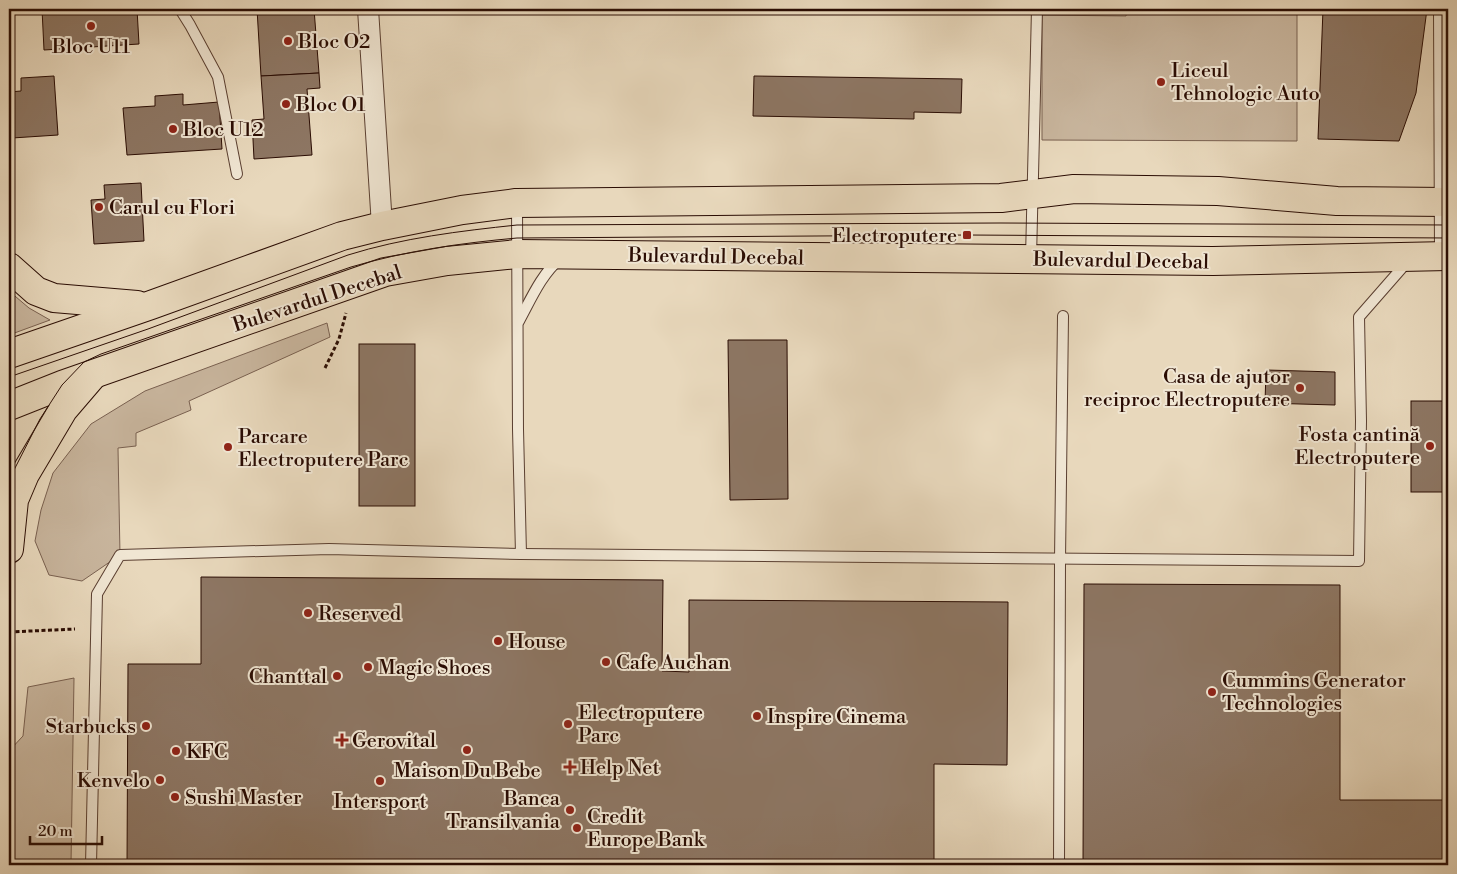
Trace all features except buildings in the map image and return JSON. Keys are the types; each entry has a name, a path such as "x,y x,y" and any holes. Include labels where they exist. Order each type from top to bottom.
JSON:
{"main road":[{"path":"9,354 151,306 342,236 462,210 516,203 1001,198 1074,190 1218,190 1337,201 1444,202"},
{"name":"Bulevardul Decebal","path":"9,406 355,282 385,272 438,262 517,254 1213,261 1444,256"},
{"path":"9,267 36,291 54,298 151,306"},
{"path":"9,549 14,500 25,474 62,410 95,374"}],"street":[{"path":"368,9 382,226"}],"lane":[{"path":"180,9 218,77 237,174"},
{"path":"1031,259 1037,9"},
{"path":"1439,9 1444,256"},
{"path":"516,203 520,554"},
{"path":"518,324 531,298 552,265 566,254"},
{"path":"91,865 97,594 120,555 329,549 520,554 1359,561 1361,421 1359,318 1411,257"},
{"path":"1059,865 1063,316"}],"path":[{"path":"324,368 339,339 355,282"},
{"path":"9,632 76,629"}],"shaded area":[{"name":"Liceul Tehnologic Auto","path":"1127,9 1297,9 1297,141 1042,140 1042,15 1126,16"},
{"path":"9,291 29,308 50,320 9,335"},
{"path":"327,323 330,337 189,401 191,410 136,433 136,446 118,448 120,555 82,581 49,575 35,541 41,510 53,473 91,424 145,391"},
{"path":"74,678 71,864 9,865 9,751 23,736 28,687"}],"tram line":[{"path":"9,377 368,249 453,233 517,225 1000,223 1448,225"},
{"path":"9,488 14,470 40,419 62,385 84,362 101,354 351,267 433,248 517,238 967,235 1448,238"}],"place":[{"name":"Bloc U11","path":"91,26"},
{"name":"Bloc O2","path":"288,41"},
{"name":"Liceul Tehnologic Auto","path":"1161,82"},
{"name":"Bloc O1","path":"286,104"},
{"name":"Bloc U12","path":"173,129"},
{"name":"Carul cu Flori","path":"99,207"},
{"name":"Electroputere","path":"967,235"},
{"name":"Casa de ajutor reciproc Electroputere","path":"1300,388"},
{"name":"Fosta cantină Electroputere","path":"1430,446"},
{"name":"Parcare Electroputere Parc","path":"228,447"},
{"name":"Reserved","path":"308,613"},
{"name":"House","path":"498,641"},
{"name":"Cafe Auchan","path":"606,662"},
{"name":"Magic Shoes","path":"368,667"},
{"name":"Chanttal","path":"337,676"},
{"name":"Cummins Generator Technologies","path":"1212,692"},
{"name":"Inspire Cinema","path":"757,716"},
{"name":"Electroputere Parc","path":"568,724"},
{"name":"Starbucks","path":"146,726"},
{"name":"Gerovital","path":"342,740"},
{"name":"Maison Du Bebe","path":"467,750"},
{"name":"KFC","path":"176,751"},
{"name":"Help Net","path":"570,767"},
{"name":"Kenvelo","path":"160,780"},
{"name":"Intersport","path":"380,781"},
{"name":"Sushi Master","path":"175,797"},
{"name":"Banca Transilvania","path":"570,810"},
{"name":"Credit Europe Bank","path":"577,828"}]}
